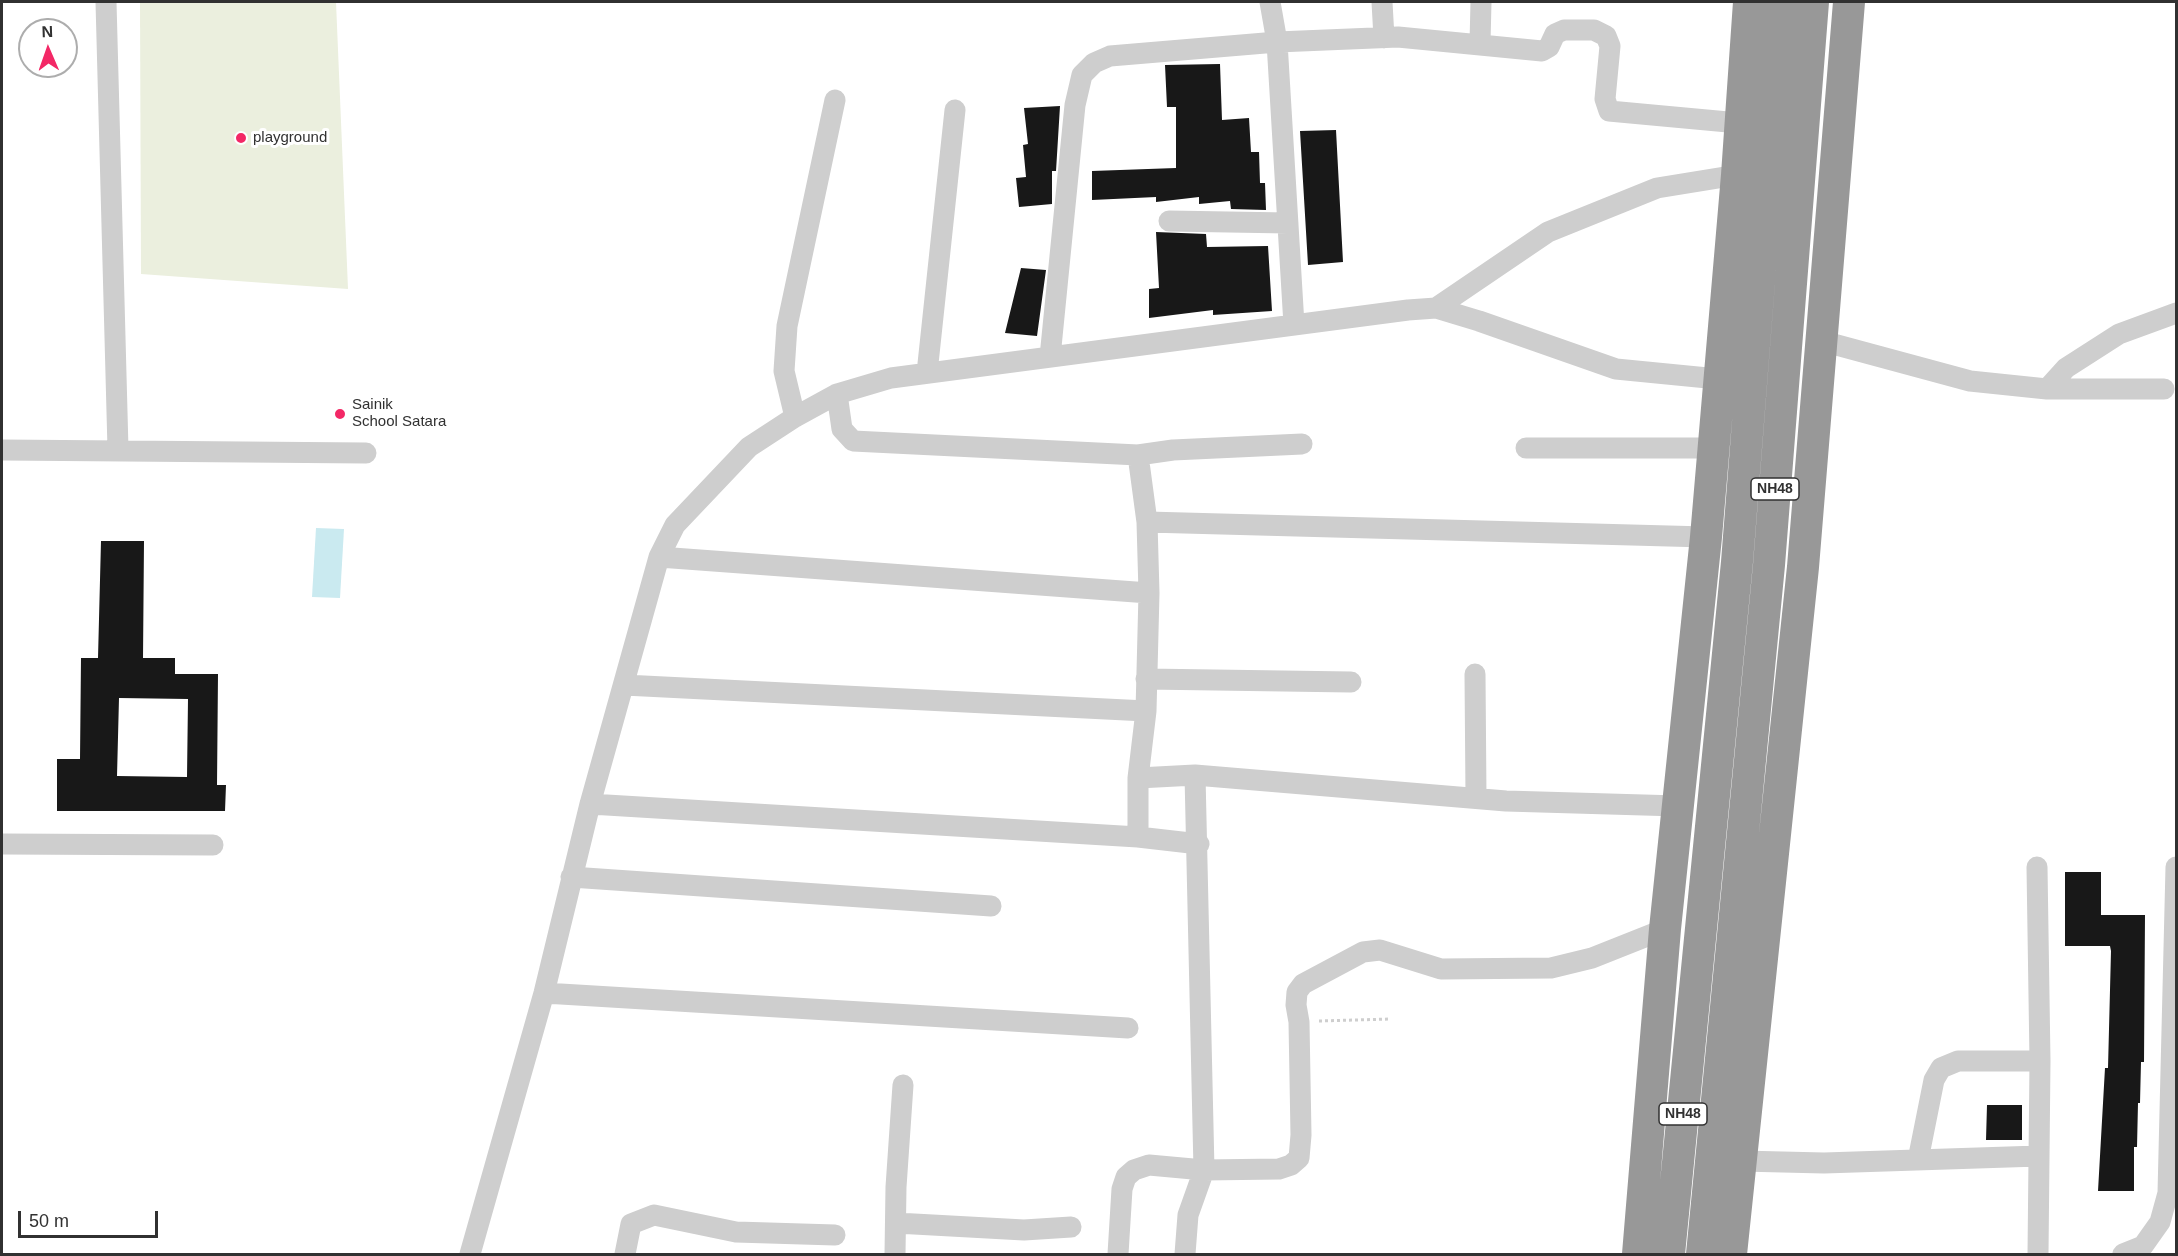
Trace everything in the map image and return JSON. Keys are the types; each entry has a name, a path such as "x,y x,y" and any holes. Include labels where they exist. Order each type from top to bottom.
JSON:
{"highway":[{"path":"1638,1254 1665,928 1706,537 1737,175 1738,123 1749,2"},
{"name":"NH48","path":"1669,1254 1738,550 1781,2"},
{"name":"NH48","path":"1702,1254 1769,565 1813,2"},
{"path":"1731,1254 1803,567 1849,2"}],"street":[{"path":"106,2 117,449"},
{"path":"1270,2 1276,42 1294,325"},
{"path":"1382,2 1384,38"},
{"path":"1480,43 1481,2"},
{"path":"1050,357 1075,105 1082,75 1094,63 1110,56 1276,42 1384,38 1480,43 1542,51 1549,47 1555,34 1564,30 1594,30 1606,36 1610,46 1605,99 1609,111 1738,123"},
{"path":"795,417 784,372 787,326 835,100"},
{"path":"927,373 955,110"},
{"path":"1436,308 1548,232 1657,188 1737,175"},
{"path":"1169,221 1288,222"},
{"path":"470,1254 544,993 590,804 658,556 675,525 750,447 795,417 837,394 891,378 1436,308 1616,369 1718,379"},
{"path":"2047,389 2066,368 2119,334 2176,312"},
{"path":"1822,341 1970,381 2047,389 2164,389"},
{"path":"837,394 842,429 853,441 1138,455 1173,450 1302,444"},
{"path":"1526,448 1713,448"},
{"path":"2,450 117,449 366,453"},
{"path":"1138,455 1147,522 1149,593 1146,711 1138,778 1138,837"},
{"path":"1147,522 1706,537"},
{"path":"658,556 1149,593"},
{"path":"1475,674 1476,797"},
{"path":"1146,679 1351,682"},
{"path":"624,685 1146,711"},
{"path":"1138,778 1196,775 1506,801 1678,806"},
{"path":"1185,1254 1188,1215 1204,1170 1196,775"},
{"path":"590,804 1138,837 1199,844"},
{"path":"2,844 213,845"},
{"path":"2037,867 2040,1061 2038,1254"},
{"path":"2123,1254 2143,1246 2160,1222 2168,1193 2176,867"},
{"path":"571,877 991,906"},
{"path":"1118,1254 1122,1189 1126,1177 1134,1170 1149,1165 1204,1170 1279,1169 1291,1165 1299,1158 1301,1135 1297,992 1304,984 1363,951 1380,950 1441,969 1551,968 1592,958 1665,928"},
{"path":"544,993 1128,1028"},
{"path":"1918,1161 1934,1080 1941,1068 1958,1061 2040,1061"},
{"path":"895,1254 903,1085"},
{"path":"1741,1161 1918,1161 2039,1156"},
{"path":"625,1254 631,1224 654,1215 736,1232 835,1235"},
{"path":"896,1223 1024,1230 1071,1227"}],"path":[{"path":"1299,1022 1390,1019"}],"green space":[{"name":"playground","path":"140,2 336,2 348,289 141,274"}],"water":[{"path":"316,528 344,529 340,598 312,597"}],"building":[{"path":"1220,64 1222,120 1249,118 1251,152 1259,152 1260,183 1265,183 1266,210 1231,209 1230,201 1199,204 1199,197 1156,202 1156,197 1092,200 1092,171 1176,168 1176,107 1167,107 1165,65"},
{"path":"1060,106 1056,171 1052,171 1052,204 1019,207 1016,178 1026,177 1023,145 1028,144 1024,108"},
{"path":"1336,130 1343,262 1308,265 1300,131"},
{"path":"1156,232 1206,234 1207,247 1268,246 1272,311 1213,315 1213,310 1149,318 1149,289 1159,288"},
{"path":"1021,268 1046,270 1037,336 1005,333"},
{"path":"101,541 144,541 143,658 175,658 175,674 218,674 217,785 226,785 225,811 57,811 57,759 80,759 81,658 98,658","holes":["119,698 188,699 187,777 117,776"]},
{"path":"2065,872 2101,872 2101,915 2145,915 2144,1062 2141,1062 2137,1147 2134,1147 2134,1191 2098,1191 2105,1068 2108,1068 2111,951 2110,946 2065,946"},
{"path":"1987,1105 2022,1105 2022,1140 1986,1140"}],"place":[{"name":"playground","path":"241,138"},
{"name":"Sainik School Satara","path":"340,414"}]}
